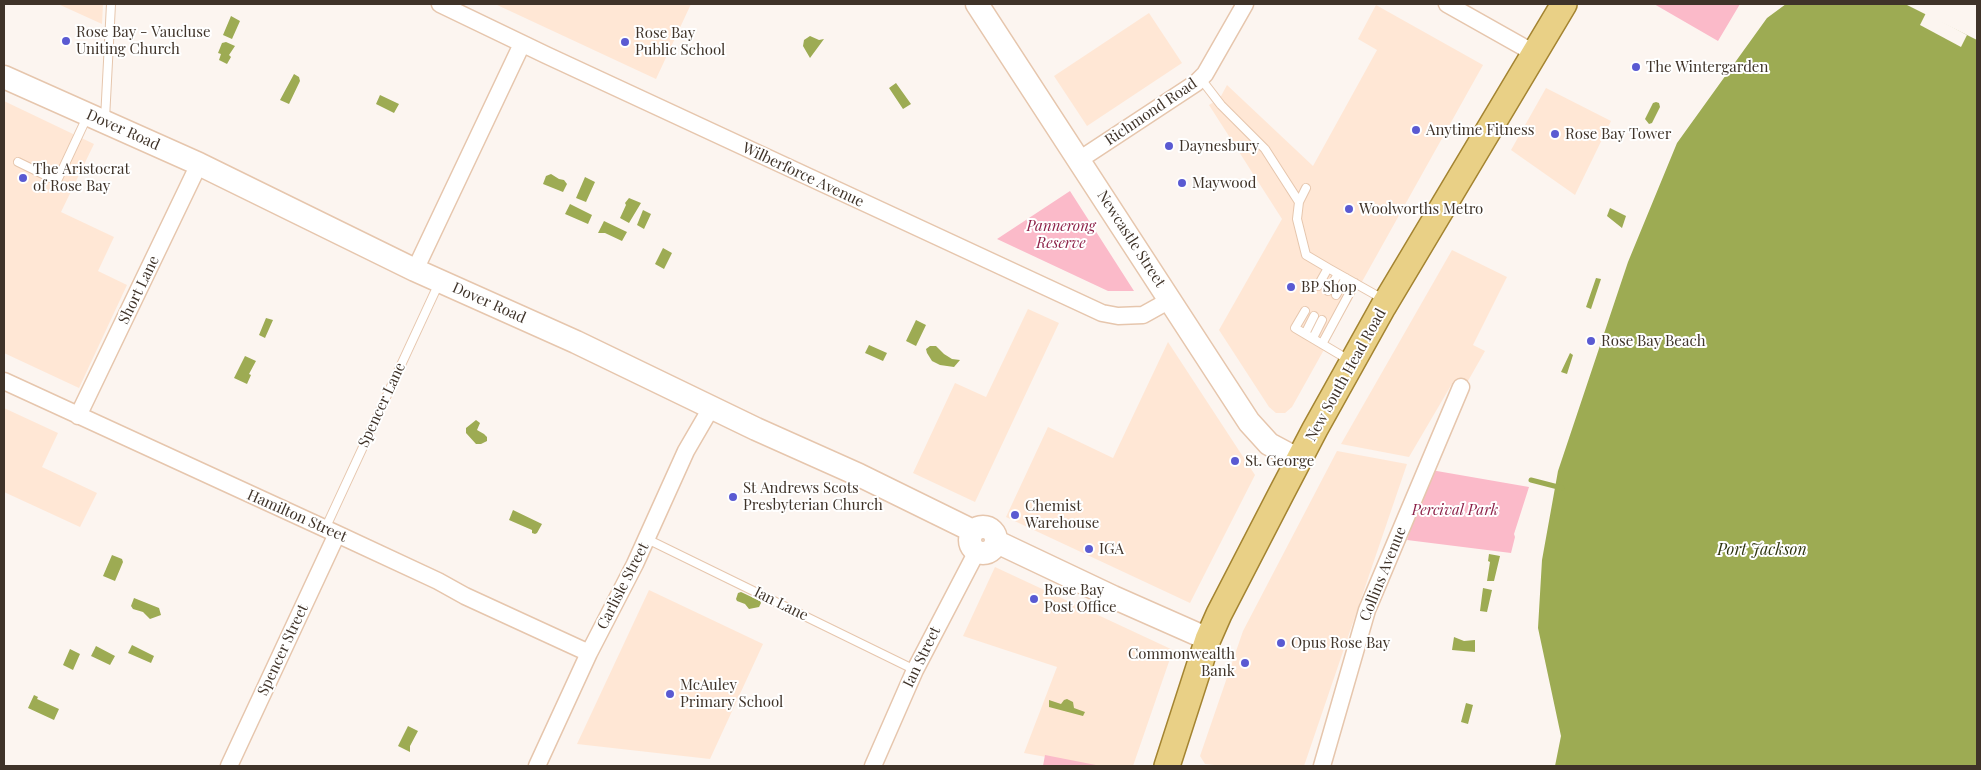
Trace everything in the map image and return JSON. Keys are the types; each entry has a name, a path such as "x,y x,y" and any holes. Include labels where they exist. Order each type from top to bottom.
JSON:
{"main road":[{"name":"New South Head Road","path":"1167,766 1208,639 1234,584 1299,460 1387,301 1564,4"}],"street":[{"name":"Wilberforce Avenue","path":"440,4 1102,314 1118,316 1143,315 1170,300"},
{"name":"Newcastle Street","path":"977,4 1249,422 1269,444 1299,460"},
{"name":"Richmond Road","path":"1079,160 1201,79 1245,4"},
{"path":"1448,4 1534,53"},
{"path":"415,270 522,44"},
{"name":"Dover Road","path":"4,77 200,164 415,270 576,342 711,408 888,488 983,542 1208,639"},
{"name":"Short Lane","path":"78,416 200,164"},
{"name":"Hamilton Street","path":"4,381 438,581 465,596 589,653"},
{"name":"Collins Avenue","path":"1322,766 1367,610 1461,387"},
{"name":"Carlisle Street","path":"537,766 589,653 647,539 686,451 711,408"},
{"name":"Spencer Street","path":"229,766 331,532"},
{"name":"Ian Street","path":"873,766 914,670 983,542"}],"lane":[{"path":"18,162 57,181 97,118 110,4"},
{"path":"1201,79 1220,105 1265,149 1299,202"},
{"path":"1306,188 1299,202 1297,219 1306,256 1387,301"},
{"path":"1318,286 1328,268"},
{"path":"1328,291 1338,274"},
{"path":"1336,295 1346,278"},
{"name":"Spencer Lane","path":"331,532 440,281"},
{"path":"1322,344 1355,283"},
{"path":"1304,311 1295,328 1353,362"},
{"path":"1305,334 1314,316"},
{"path":"1313,338 1322,320"},
{"name":"Ian Lane","path":"647,539 914,670"}],"shaded area":[{"path":"58,4 103,4 102,24"},
{"name":"Rose Bay Public School","path":"495,4 691,4 656,79"},
{"path":"1376,5 1483,65 1292,407 1285,413 1276,413 1269,407 1219,330 1282,219 1209,105 1220,98 1227,85 1313,166 1377,50 1358,39"},
{"path":"1149,13 1182,63 1087,126 1054,76"},
{"name":"Rose Bay Tower","path":"1546,88 1611,121 1575,195 1511,150"},
{"path":"4,101 94,144 61,212 114,237 98,271 127,285 79,388 4,353"},
{"path":"1452,250 1507,277 1473,345 1485,351 1464,388 1453,382 1409,457 1341,444"},
{"path":"1028,309 1059,323 975,502 913,473 955,383 986,397"},
{"path":"1168,342 1255,475 1190,603 1006,517 1048,427 1113,458"},
{"path":"4,408 58,433 42,467 97,493 80,527 4,492"},
{"path":"1337,451 1407,464 1304,766 1224,766 1205,764 1200,756 1243,631"},
{"path":"995,567 1173,650 1133,766 1096,766 1024,753 1057,667 963,636"},
{"name":"McAuley Primary School","path":"649,590 763,644 710,759 577,744"}],"green space":[{"path":"1654,4 1740,4 1718,41"},
{"name":"Pannerong Reserve","path":"1070,191 1134,291 1108,291 997,239"},
{"name":"Percival Park","path":"1431,470 1529,487 1514,534 1511,553 1407,540"},
{"path":"1045,755 1101,766 1043,766"}],"water":[{"name":"Port Jackson","path":"1786,4 1905,4 1977,40 1977,766 1555,766 1561,736 1538,628 1542,560 1558,471 1628,262 1677,143 1767,18"},
{"path":"231,16 240,21 232,39 223,35"},
{"path":"810,36 819,40 824,39 810,58 803,46 804,40"},
{"path":"226,42 235,46 229,55 231,57 227,64 219,60 221,54 218,53 222,43"},
{"path":"294,74 299,77 300,81 289,104 280,100"},
{"path":"896,83 911,104 903,109 889,88"},
{"path":"380,95 399,104 394,113 376,104"},
{"path":"1653,103 1659,103 1660,107 1652,123 1649,124 1645,119"},
{"path":"551,174 564,180 567,184 563,192 543,184 546,176"},
{"path":"585,177 595,182 586,202 576,198"},
{"path":"629,198 641,203 629,223 620,218 626,205 625,203"},
{"path":"570,204 592,215 588,224 565,214"},
{"path":"1610,208 1626,216 1622,228 1607,216"},
{"path":"643,210 651,214 644,229 637,225"},
{"path":"604,221 627,232 622,241 605,233 598,233"},
{"path":"663,248 672,253 664,269 655,264"},
{"path":"1596,278 1601,279 1591,309 1586,307"},
{"path":"266,318 273,320 265,338 259,335"},
{"path":"916,320 926,325 916,346 906,341"},
{"path":"869,345 887,353 883,361 865,353"},
{"path":"930,346 936,346 952,359 960,360 954,367 940,365 932,361 927,353 926,349"},
{"path":"1570,353 1573,355 1567,374 1561,372"},
{"path":"245,356 256,361 249,374 251,375 247,384 234,378"},
{"path":"476,420 480,423 477,430 487,437 487,441 481,444 476,444 466,433 466,428"},
{"path":"513,510 542,524 537,533 532,533 532,530 509,520"},
{"path":"1489,554 1500,556 1494,581 1487,581 1490,562 1488,561"},
{"path":"112,555 122,559 123,562 115,581 103,576"},
{"path":"1483,588 1492,590 1487,612 1480,611"},
{"path":"741,592 760,601 759,607 749,609 745,604 737,601 738,593"},
{"path":"134,598 159,608 161,615 150,619 143,612 133,609 131,606"},
{"path":"1454,637 1464,641 1475,640 1475,652 1452,650"},
{"path":"132,645 154,656 151,663 128,653"},
{"path":"96,646 115,656 110,665 91,656"},
{"path":"70,649 80,654 73,670 63,665"},
{"path":"34,695 38,697 37,699 59,709 54,720 28,708"},
{"path":"1067,699 1073,702 1074,708 1085,712 1083,716 1049,707 1049,700 1061,704"},
{"path":"1466,703 1473,705 1468,724 1461,722"},
{"path":"408,726 418,731 410,746 410,752 398,746"}],"pier":[{"path":"1926,13 1967,35 1961,47 1920,25"}],"waterway":[{"path":"1531,480 1562,488"}],"place":[{"name":"Rose Bay - Vaucluse Uniting Church","path":"66,41"},
{"name":"Rose Bay Public School","path":"625,42"},
{"name":"The Wintergarden","path":"1636,67"},
{"name":"Anytime Fitness","path":"1416,130"},
{"name":"Rose Bay Tower","path":"1555,134"},
{"name":"Daynesbury","path":"1169,146"},
{"name":"The Aristocrat of Rose Bay","path":"23,178"},
{"name":"Maywood","path":"1182,183"},
{"name":"Woolworths Metro","path":"1349,209"},
{"name":"BP Shop","path":"1291,287"},
{"name":"Rose Bay Beach","path":"1591,341"},
{"name":"St. George","path":"1235,461"},
{"name":"St Andrews Scots Presbyterian Church","path":"733,497"},
{"name":"Chemist Warehouse","path":"1015,515"},
{"name":"IGA","path":"1089,549"},
{"name":"Rose Bay Post Office","path":"1034,599"},
{"name":"Opus Rose Bay","path":"1281,643"},
{"name":"Commonwealth Bank","path":"1245,663"},
{"name":"McAuley Primary School","path":"670,694"}]}
